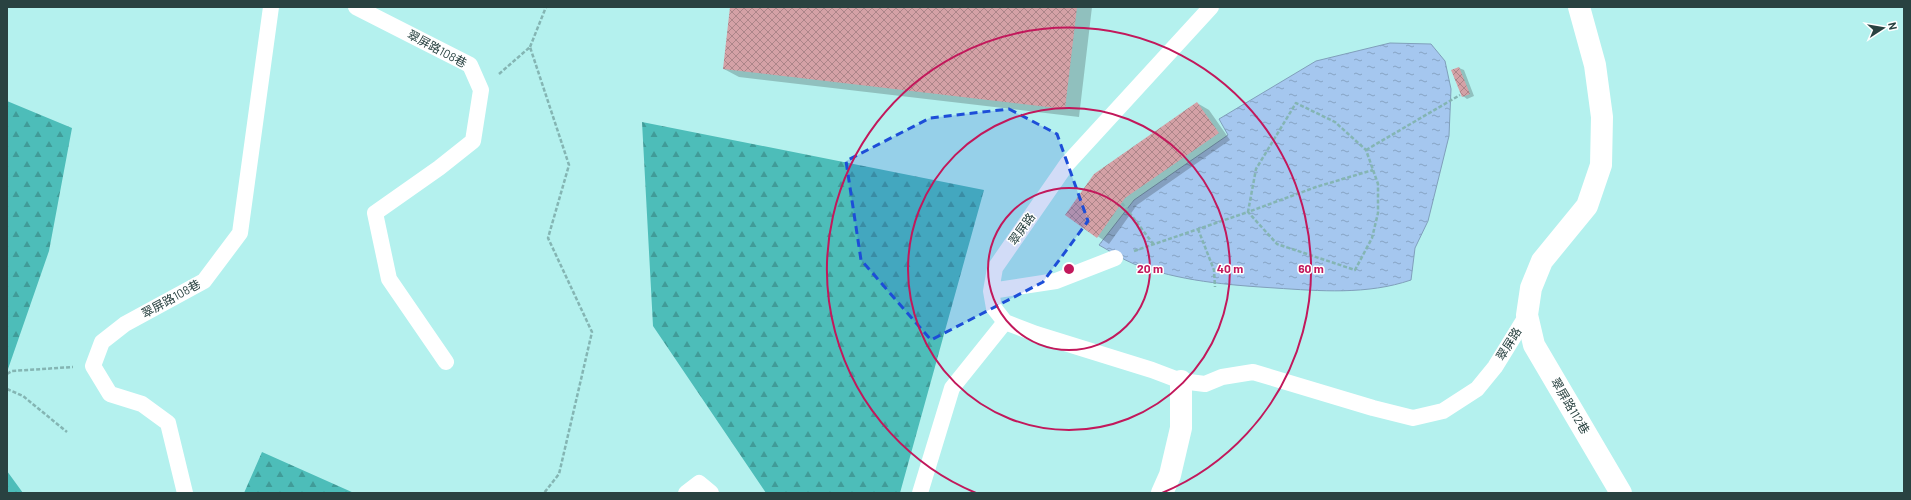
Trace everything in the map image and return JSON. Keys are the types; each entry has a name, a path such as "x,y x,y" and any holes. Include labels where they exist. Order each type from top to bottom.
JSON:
{"main road":[{"name":"翠屏路","path":"1527,315 1531,288 1542,261 1587,206 1601,165 1602,117 1595,66 1579,7"},
{"name":"翠屏路112巷","path":"1527,315 1534,345 1621,493"},
{"path":"1162,493 1170,475 1181,428 1181,381"}],"lane":[{"name":"翠屏路108巷","path":"93,366 102,342 125,324 204,281 240,232 271,7"},
{"name":"翠屏路108巷","path":"356,7 470,65 481,90"},
{"name":"翠屏路","path":"1211,7 1067,164 995,268 990,291 994,308 1005,322 1036,334 1152,370 1181,381 1205,384 1222,377 1253,372 1373,408 1413,418 1443,412 1477,389 1495,367 1527,315"},
{"path":"446,362 389,279 375,213 439,168 472,141 481,90"},
{"path":"990,291 1056,281 1115,258"},
{"path":"920,493 952,388 1005,322"},
{"path":"93,366 110,394 142,404 168,423 185,493"},
{"path":"686,493 699,483 711,493"}],"path":[{"path":"481,90 530,47 546,7"},
{"path":"530,47 569,165 548,238 592,332 559,474 544,493"},
{"path":"1366,150 1460,95"},
{"path":"1296,103 1335,122 1366,150 1378,184 1378,213 1372,238 1355,270 1277,244 1248,212 1256,169 1296,103"},
{"path":"1115,258 1316,187 1373,170"},
{"path":"1122,203 1154,245"},
{"path":"1198,229 1214,270 1215,287"},
{"path":"7,374 12,371 93,366"},
{"path":"7,389 23,396 67,432"}],"highlighted area":[{"path":"1009,109 1057,134 1088,221 1043,282 931,340 861,260 846,161 930,118"}],"green space":[{"path":"7,101 72,128 49,251 7,372"},
{"path":"642,122 984,190 900,493 766,493 653,326"},
{"path":"262,452 354,493 244,493"},
{"path":"7,471 23,493 7,493"}],"water":[{"path":"1390,43 1431,44 1445,61 1451,89 1449,136 1428,221 1415,248 1411,280 1378,288 1343,291 1221,284 1151,270 1134,264 1099,245 1134,200 1228,135 1219,119 1316,61"}],"building":[{"path":"730,7 1077,7 1065,109 723,69"},
{"path":"1459,67 1470,94 1462,97 1451,70"},
{"path":"1197,102 1219,133 1125,198 1097,238 1065,215 1094,174"}]}
